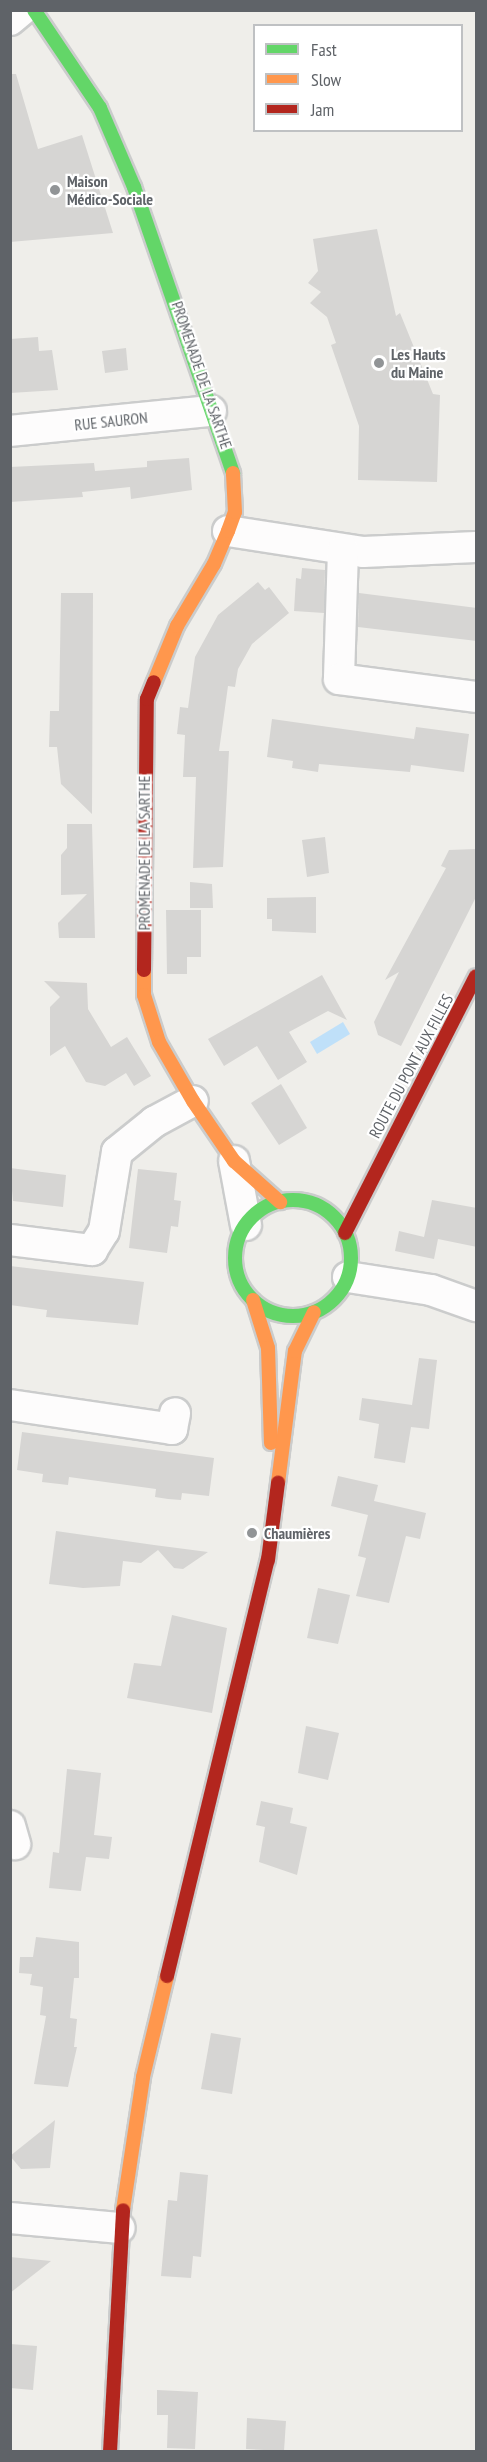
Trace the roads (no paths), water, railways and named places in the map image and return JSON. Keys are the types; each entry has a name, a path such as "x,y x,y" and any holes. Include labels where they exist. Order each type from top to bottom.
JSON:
{"street":[{"path":"10,20 22,10"},
{"name":"PROMENADE DE LA SARTHE","path":"34,10 100,108 182,318 211,411 226,440 232,464 235,512 214,564 177,627 147,699 144,995 159,1042 193,1101 234,1161 280,1202"},
{"name":"RUE SAURON","path":"10,431 211,411"},
{"path":"228,531 343,550 477,547"},
{"path":"343,550 339,679 477,697"},
{"name":"ROUTE DU PONT AUX FILLES","path":"345,1233 477,976"},
{"path":"10,1240 92,1250 104,1231 117,1152 154,1122 193,1101"},
{"name":"PROMENADE DE LA SARTHE","path":"234,1161 246,1225"},
{"name":"ROUTE DU PONT AUX FILLES","path":"317,1206 341,1195 375,1171"},
{"path":"253,1300 286,1316 314,1312 335,1298 348,1277 351,1255 345,1233 334,1217 317,1206 299,1201 280,1202 261,1210 246,1225 238,1240 236,1264 239,1280 253,1300 268,1348 275,1517"},
{"path":"348,1277 431,1290 477,1306"},
{"path":"110,2451 120,2228 143,2077 268,1560 295,1351 314,1312"},
{"path":"10,1405 172,1429 175,1413"},
{"path":"10,2218 120,2228"}],"water":[{"path":"343,1022 350,1034 317,1054 310,1042"}],"place":[{"name":"Maison Médico-Sociale","path":"55,190"},
{"name":"Les Hauts du Maine","path":"379,363"},
{"name":"Chaumières","path":"252,1533"}]}
